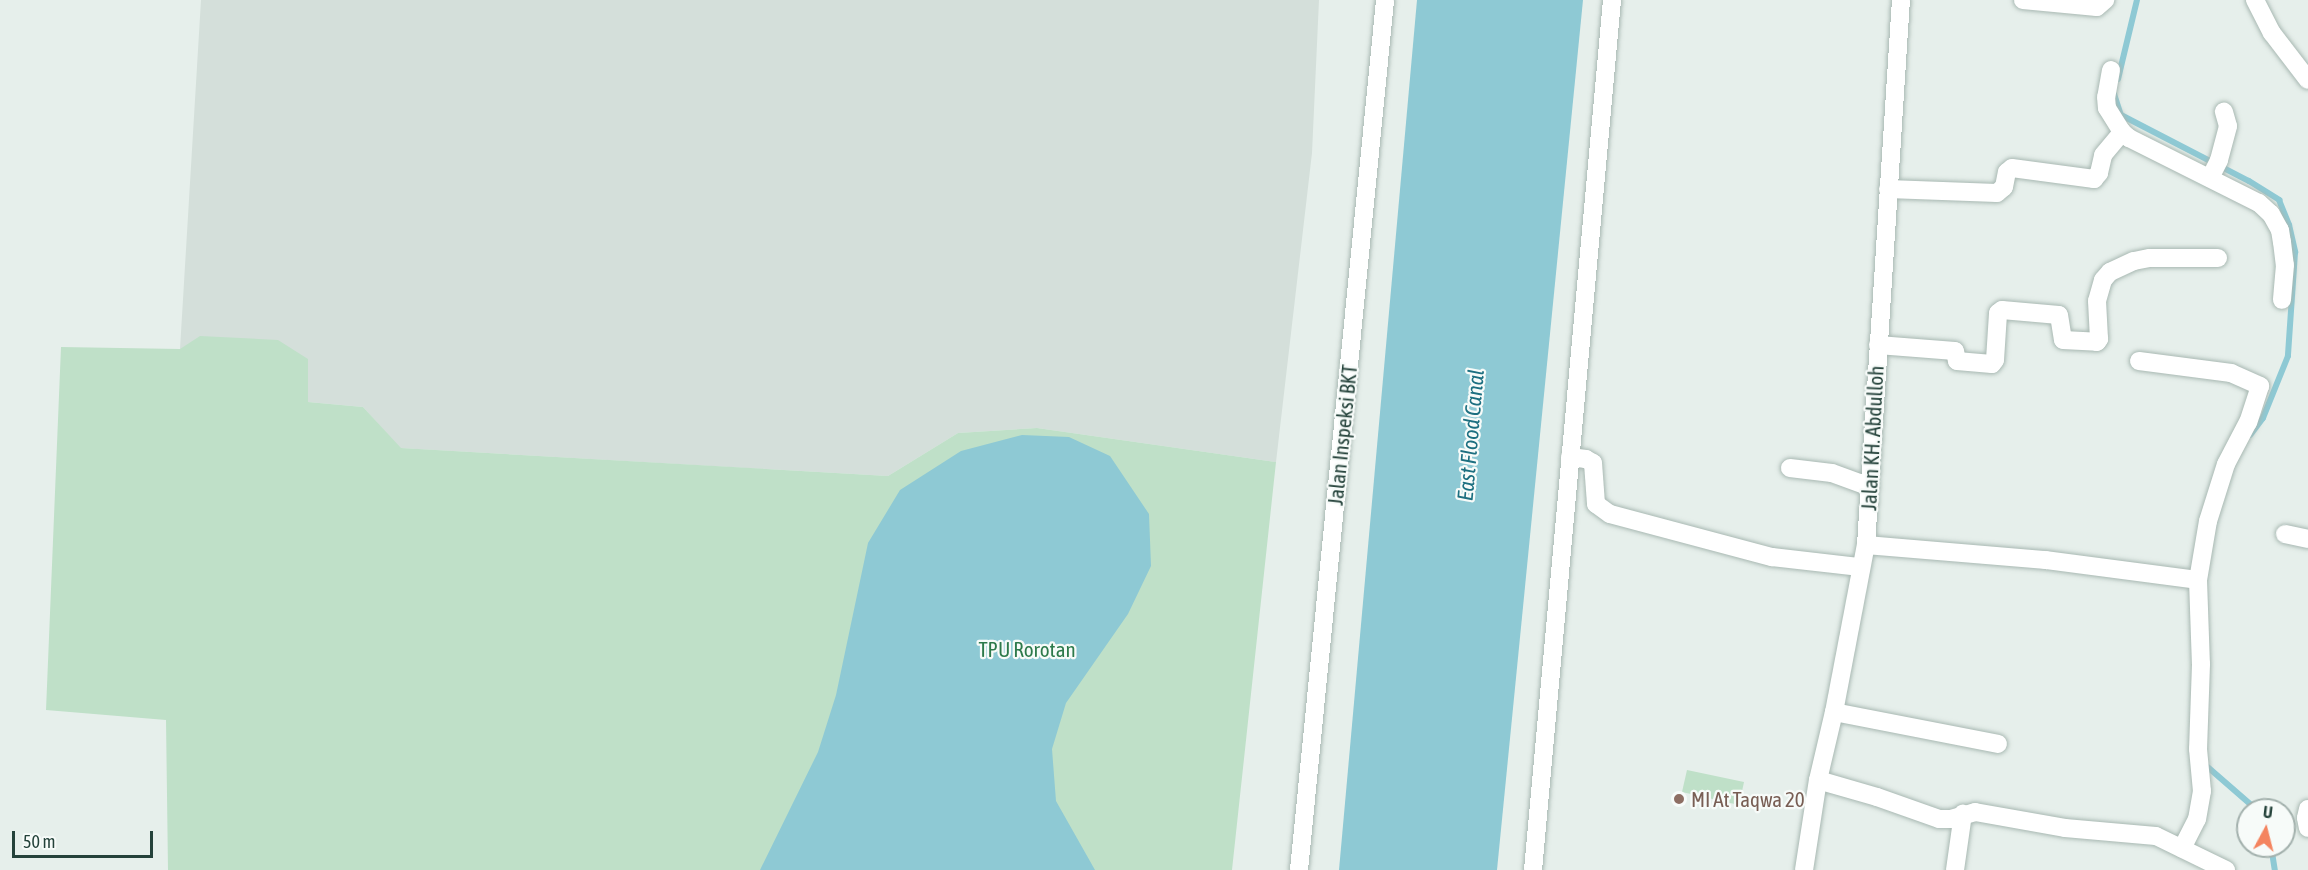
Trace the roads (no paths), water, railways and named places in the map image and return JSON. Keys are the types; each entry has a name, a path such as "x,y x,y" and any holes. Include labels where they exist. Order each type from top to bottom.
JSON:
{"street":[{"name":"Jalan Inspeksi BKT","path":"1299,870 1385,0"},
{"path":"1533,870 1612,0"},
{"name":"Jalan KH. Abdulloh","path":"1804,870 1818,780 1834,712 1866,545 1901,0"},
{"path":"2023,0 2097,7 2105,0"},
{"path":"2255,0 2272,33 2308,80"},
{"path":"2111,70 2106,98 2107,108 2122,132 2129,138 2214,171 2271,214 2280,230 2285,265 2282,300"},
{"path":"2214,171 2228,126 2224,112"},
{"path":"1888,189 1997,193 2004,187 2007,172 2012,168 2094,179 2099,173 2103,155 2122,132"},
{"path":"1878,345 1954,351 1957,362 1992,364 1995,360 1998,314 2002,310 2059,315 2063,339 2097,342 2099,339 2097,301 2103,280 2110,272 2134,261 2150,258 2218,258"},
{"path":"2139,361 2230,373 2260,386 2248,422 2226,464 2208,521 2198,580 2200,664 2198,749 2202,791 2197,819 2182,848"},
{"path":"1570,457 1593,463 1596,504 1610,514 1772,557 1860,567"},
{"path":"1790,468 1832,473 1870,487"},
{"path":"2285,534 2308,539"},
{"path":"1866,545 2046,560 2198,580"},
{"path":"1834,712 1998,744"},
{"path":"1818,780 1877,797 1939,819 1975,812 2065,828 2156,836 2226,870"},
{"path":"2308,810 2306,818 2308,828"},
{"path":"1954,870 1963,814"}],"water":[{"name":"East Flood Canal","path":"1417,0 1583,0 1497,870 1339,870"},
{"path":"1022,435 1069,437 1110,456 1149,514 1151,566 1128,614 1066,703 1052,749 1056,801 1095,870 760,870 818,752 836,695 868,543 900,490 961,451"}],"waterway":[{"path":"2118,79 2137,0"},
{"path":"2114,94 2121,115 2249,181 2279,200 2289,225 2295,252 2288,356 2263,418 2250,435"},
{"path":"2203,763 2243,798"},
{"path":"2273,858 2275,870"}],"place":[{"name":"MI At Taqwa 20","path":"1679,799"}],"park label":[{"name":"TPU Rorotan","path":"1027,649"}]}
